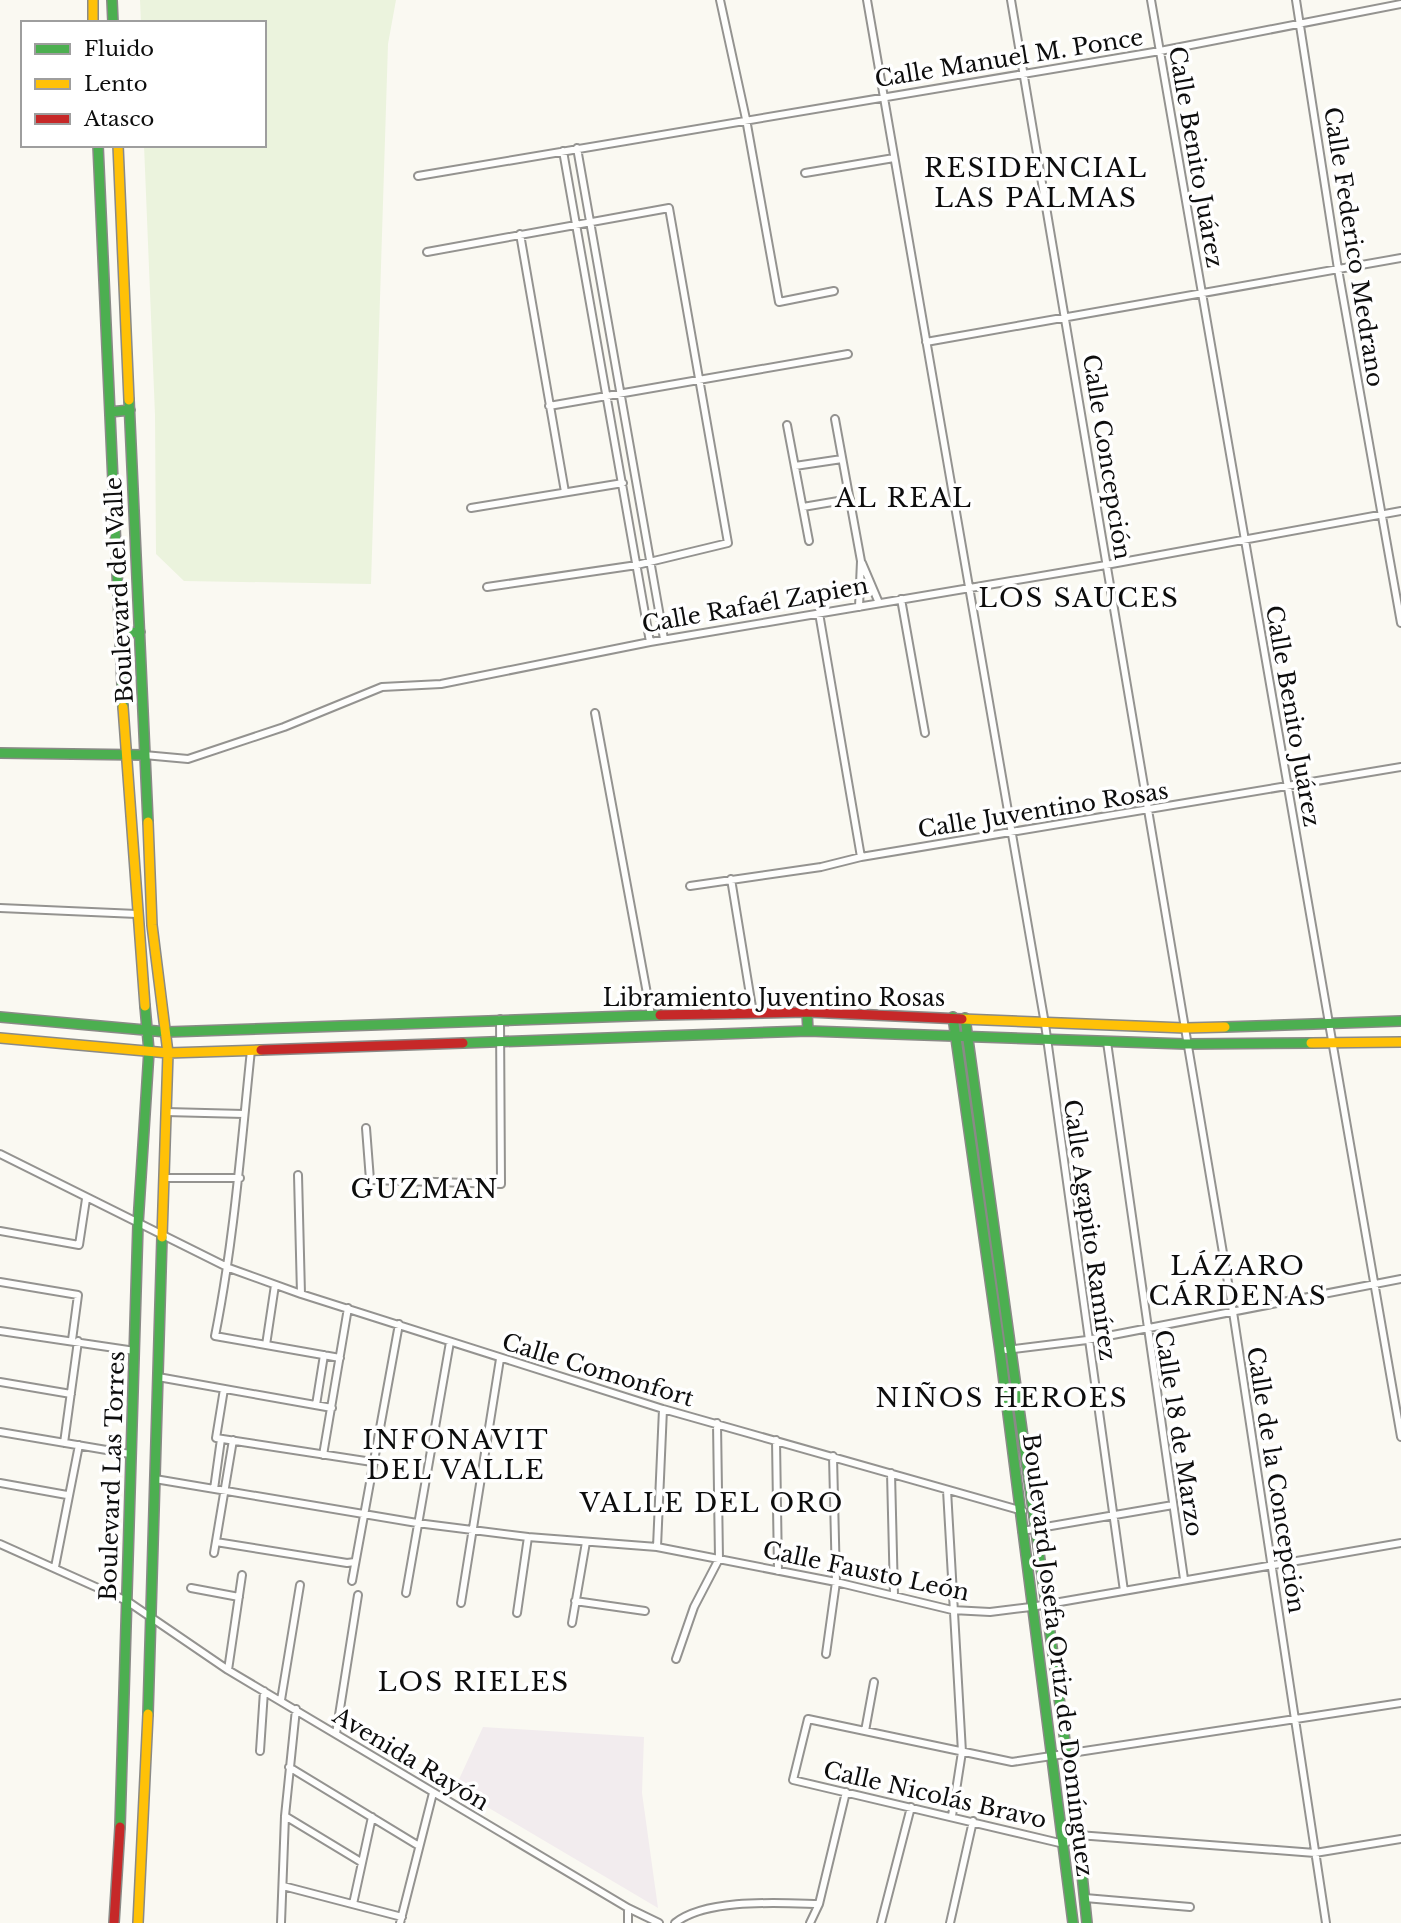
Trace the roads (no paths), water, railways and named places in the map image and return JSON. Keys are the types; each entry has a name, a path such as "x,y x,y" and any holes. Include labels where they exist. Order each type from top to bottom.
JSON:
{"street":[{"path":"93,0 93,21"},
{"path":"112,0 113,21"},
{"path":"720,0 746,119 779,302 834,291"},
{"name":"Calle Agapito Ramírez","path":"867,0 1045,1024 1124,1591"},
{"name":"Calle Concepción","path":"1011,0 1150,811 1186,1044"},
{"name":"Calle Benito Juárez","path":"1151,0 1401,1437"},
{"name":"Calle Federico Medrano","path":"1296,0 1338,269 1401,623"},
{"name":"Calle Manuel M. Ponce","path":"418,176 1160,51 1401,4"},
{"name":"Boulevard del Valle","path":"98,147 125,755 147,1031"},
{"name":"Boulevard del Valle","path":"118,147 152,925 167,1032"},
{"path":"577,148 664,639"},
{"path":"563,151 650,642"},
{"path":"805,173 894,158"},
{"path":"427,252 668,208 697,381 729,543 650,563 487,587"},
{"path":"520,234 565,492"},
{"path":"926,342 1401,258"},
{"path":"549,406 848,354"},
{"path":"110,412 130,410"},
{"path":"835,419 861,561 859,607"},
{"path":"788,425 809,541"},
{"path":"795,466 842,459"},
{"path":"471,508 623,483"},
{"path":"803,507 850,499"},
{"name":"Calle Rafaél Zapien","path":"0,753 144,755 188,759 284,727 382,687 441,684 664,639 1106,565 1401,511"},
{"path":"861,561 879,603"},
{"path":"901,599 925,733"},
{"path":"819,613 862,857"},
{"path":"120,633 140,632"},
{"path":"595,713 651,1014"},
{"name":"Calle Juventino Rosas","path":"690,886 821,867 862,857 1401,767"},
{"path":"134,847 150,861"},
{"path":"731,879 753,1013"},
{"path":"0,908 137,914"},
{"name":"Libramiento Juventino Rosas","path":"0,1017 167,1032 651,1014 753,1013 953,1017 1045,1024 1185,1028 1401,1021"},
{"path":"807,1013 808,1031"},
{"name":"Boulevard Josefa Ortiz de Domínguez","path":"953,1017 1000,1351 1073,1923"},
{"name":"Boulevard Josefa Ortiz de Domínguez","path":"965,1018 1012,1349 1044,1605 1078,1835 1087,1923"},
{"path":"366,1128 370,1180 501,1184 500,1019"},
{"name":"Boulevard Las Torres","path":"114,1923 138,1224 149,1051 147,1031"},
{"name":"Libramiento Juventino Rosas","path":"0,1038 168,1053 808,1031 1186,1044 1401,1042"},
{"name":"Boulevard Las Torres","path":"138,1923 143,1860 167,1032"},
{"name":"Calle 18 de Marzo","path":"1107,1042 1184,1579"},
{"name":"Calle de la Concepción","path":"1186,1044 1233,1312 1326,1923"},
{"path":"251,1050 229,1268 215,1336 340,1358"},
{"path":"166,1112 244,1114"},
{"name":"Calle Comonfort","path":"0,1154 229,1268 301,1294 663,1409 1019,1512 1031,1510"},
{"path":"298,1175 301,1199 301,1294"},
{"path":"164,1178 240,1178"},
{"path":"0,1231 79,1245 86,1199"},
{"path":"1000,1351 1087,1340 1401,1279"},
{"path":"0,1282 78,1296 71,1394 64,1443"},
{"path":"266,1345 275,1285"},
{"path":"323,1454 348,1308"},
{"path":"352,1581 372,1462 400,1324"},
{"path":"0,1331 135,1351"},
{"path":"406,1593 450,1342"},
{"path":"316,1405 324,1355"},
{"path":"461,1603 500,1359"},
{"path":"158,1377 332,1408"},
{"path":"0,1382 71,1394"},
{"path":"214,1489 224,1389"},
{"path":"657,1547 663,1409"},
{"path":"676,1659 694,1607 719,1559 717,1423"},
{"path":"0,1432 130,1454"},
{"path":"218,1438 372,1462"},
{"path":"214,1553 233,1440"},
{"path":"776,1440 778,1570"},
{"path":"55,1567 67,1495 79,1445"},
{"path":"826,1654 836,1582 833,1456"},
{"path":"891,1473 894,1595"},
{"name":"Calle Fausto León","path":"155,1479 417,1523 528,1537 657,1547 836,1582 952,1610 990,1612 1401,1544"},
{"path":"0,1483 67,1495"},
{"path":"947,1490 962,1752 952,1816"},
{"path":"1022,1531 1173,1505"},
{"path":"517,1613 528,1537"},
{"path":"216,1542 347,1563 355,1562"},
{"path":"572,1623 586,1542"},
{"name":"Avenida Rayón","path":"0,1544 127,1601 228,1670 628,1908 659,1923"},
{"path":"228,1670 242,1575"},
{"path":"281,1700 300,1585"},
{"path":"191,1588 239,1597"},
{"path":"336,1734 358,1595"},
{"path":"575,1601 645,1611"},
{"path":"874,1682 865,1731 1012,1762 1401,1703"},
{"path":"260,1751 264,1691"},
{"path":"281,1923 285,1816 296,1709"},
{"name":"Calle Nicolás Bravo","path":"865,1731 808,1718 793,1780 1064,1844 1078,1835"},
{"path":"289,1767 419,1846"},
{"path":"810,1923 819,1904 846,1792"},
{"path":"282,1886 353,1904 401,1920 433,1793"},
{"path":"881,1923 911,1807"},
{"path":"285,1816 361,1862"},
{"path":"353,1904 372,1817"},
{"path":"950,1923 973,1821"},
{"path":"1078,1835 1315,1853 1401,1839"},
{"path":"1085,1898 1190,1907"},
{"path":"675,1923 687,1913 761,1902 819,1904"},
{"path":"628,1908 628,1923"}],"district":[{"name":"RESIDENCIAL LAS PALMAS","path":"1036,183"},
{"name":"AL REAL","path":"904,498"},
{"name":"LOS SAUCES","path":"1079,598"},
{"name":"GUZMAN","path":"425,1189"},
{"name":"LÁZARO CÁRDENAS","path":"1238,1281"},
{"name":"NIÑOS HEROES","path":"1002,1398"},
{"name":"INFONAVIT DEL VALLE","path":"456,1455"},
{"name":"VALLE DEL ORO","path":"712,1503"},
{"name":"LOS RIELES","path":"474,1682"}]}
